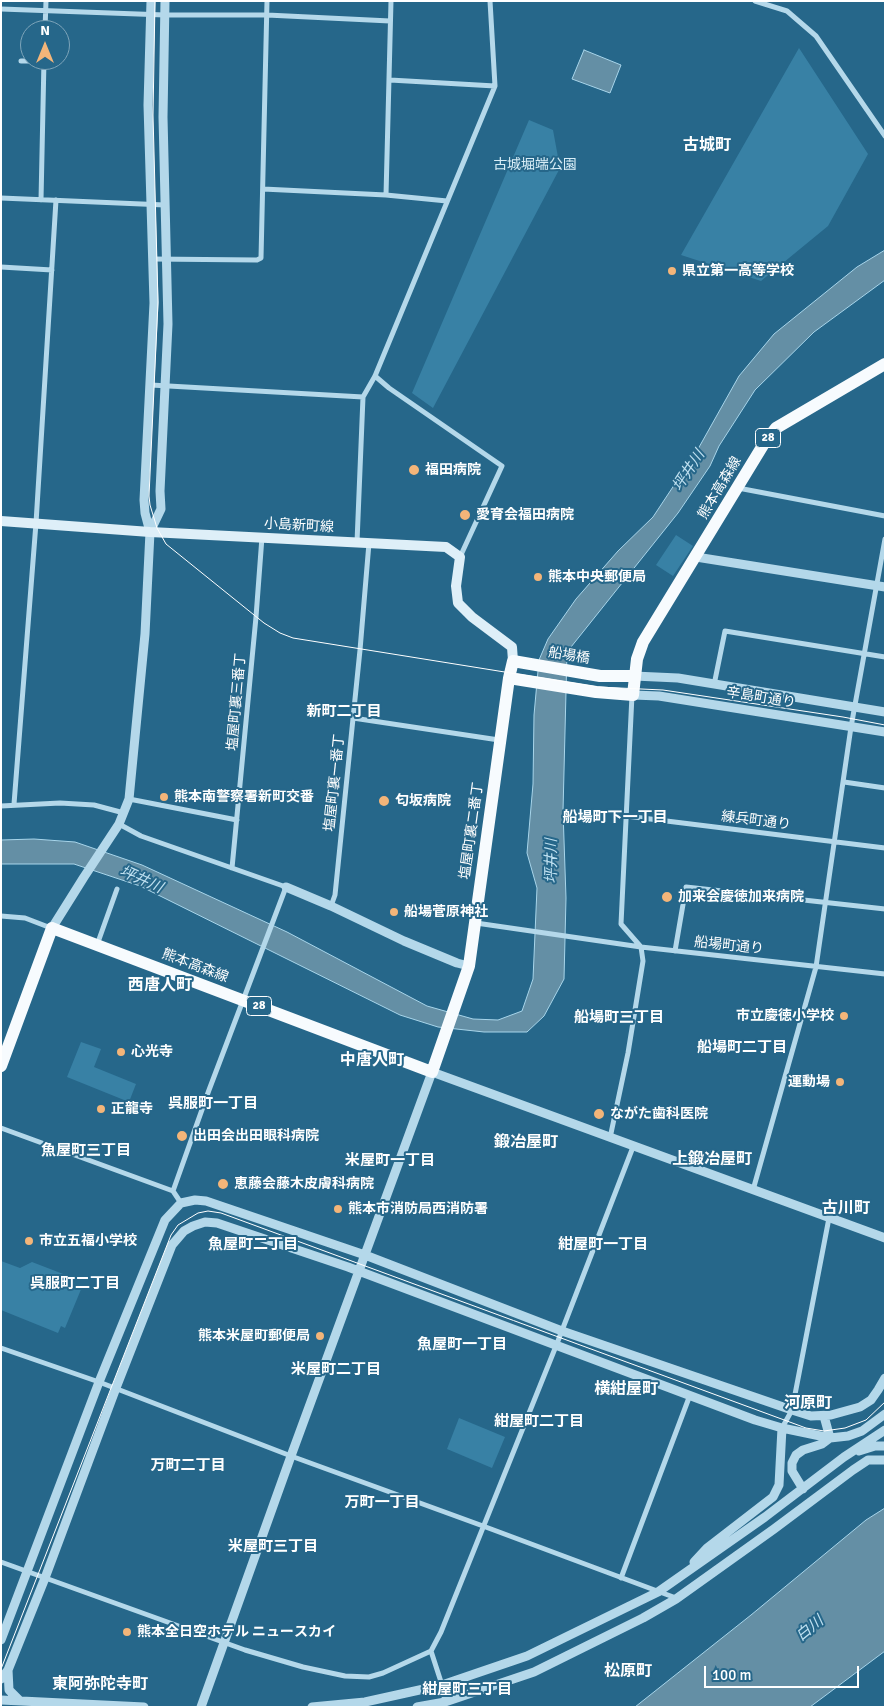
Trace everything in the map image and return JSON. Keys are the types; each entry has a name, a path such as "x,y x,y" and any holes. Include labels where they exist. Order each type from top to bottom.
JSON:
{"main road":[{"name":"熊本高森線","path":"632,694 637,659 643,642 765,442 776,428 885,364"},
{"name":"小島新町線","path":"1,521 150,532 446,547 460,556"},
{"path":"460,556 456,586 458,603 468,614 512,647 513,661"},
{"name":"船場橋","path":"513,661 533,666 600,676 634,676"},
{"name":"塩屋町裏二番丁","path":"432,1072 469,966 509,678 513,661"},
{"path":"509,678 596,692 632,694"},
{"name":"熊本高森線","path":"52,928 432,1072"},
{"path":"1,1066 52,928"}],"street":[{"path":"46,1 46,20"},
{"path":"1,916 25,918 52,928 84,876 108,843 119,824 129,799 145,634 150,532 144,500 154,303 148,105 151,1"},
{"path":"150,532 161,509 160,491 168,324 163,108 165,1"},
{"path":"152,258 257,260 261,258 267,1"},
{"path":"386,195 391,1"},
{"path":"357,543 362,397 375,376 495,86 490,1"},
{"path":"755,1 786,11 816,36 885,136"},
{"path":"1,9 165,15 267,15 390,21"},
{"path":"41,200 44,70"},
{"path":"390,80 495,86"},
{"path":"263,189 386,195 447,201"},
{"path":"1,198 165,204"},
{"path":"14,804 36,523 56,200"},
{"path":"1,267 52,270"},
{"path":"375,376 502,466 460,556"},
{"path":"150,385 362,397"},
{"path":"738,488 885,516"},
{"name":"塩屋町裏三番丁","path":"232,868 262,537"},
{"path":"753,1190 816,967 852,726 865,654 881,586 885,539"},
{"name":"塩屋町裏一番丁","path":"331,906 335,896 369,543"},
{"path":"696,557 881,586"},
{"path":"714,685 725,631 885,657"},
{"name":"辛島町通り","path":"634,676 678,678 885,712"},
{"path":"610,1138 628,1053 643,961 641,947 621,924 632,694"},
{"name":"辛島町通り","path":"632,694 659,696 885,732"},
{"path":"353,718 501,740"},
{"path":"844,782 885,788"},
{"path":"129,799 237,820"},
{"path":"1,806 60,803 94,805 124,812"},
{"name":"練兵町通り","path":"626,816 885,848"},
{"path":"119,824 141,836 286,887 404,941 457,963 469,966"},
{"path":"173,1191 286,887"},
{"path":"675,951 686,887 885,909"},
{"path":"97,945 117,890"},
{"name":"船場町通り","path":"474,922 641,947 885,974"},
{"path":"201,1707 432,1072 885,1238"},
{"path":"1,1128 173,1191 182,1203"},
{"path":"1,1562 224,1642 303,1667 356,1677 369,1677 383,1673 431,1651 441,1632 556,1346 633,1147"},
{"path":"1,1640 99,1382 165,1220 182,1203 194,1200 206,1201 365,1255 562,1331 811,1416 846,1412 860,1407 870,1400 885,1378"},
{"path":"682,1575 707,1548 773,1497 779,1484 782,1428 792,1410 829,1218"},
{"path":"1,1679 8,1670 46,1578 116,1388 172,1245 184,1231 205,1222 217,1223 360,1271 556,1346 755,1420 782,1428 830,1438 848,1436 862,1431 885,1414"},
{"path":"1,1348 116,1388 291,1456 676,1599"},
{"path":"622,1578 690,1395"},
{"path":"824,1416 830,1438"},
{"path":"312,1707 365,1702 442,1685 527,1656 658,1592 803,1489 844,1457 885,1430"},
{"path":"803,1489 792,1471 792,1463 796,1455 803,1450 822,1444 830,1438"},
{"path":"844,1457 866,1448 884,1446"},
{"path":"853,1470 866,1457 884,1446"},
{"path":"417,1707 445,1702 534,1672 643,1618 676,1599 868,1460 885,1460"},
{"path":"431,1651 442,1685 445,1702"},
{"path":"8,1670 9,1690 20,1701"},
{"path":"1,1700 144,1707"}],"green space":[{"path":"799,48 868,154 828,226 761,281 681,255"},
{"name":"古城堀端公園","path":"529,120 553,130 560,168 433,408 412,393"},
{"path":"676,535 693,546 673,576 656,565"},
{"path":"81,1042 101,1049 94,1067 136,1084 129,1102 67,1077"},
{"path":"1,1261 20,1268 32,1262 71,1277 75,1284 82,1287 65,1328 61,1326 58,1333 1,1310"},
{"path":"459,1418 505,1437 492,1468 447,1449"}],"water":[{"path":"584,50 621,65 610,93 572,79"},
{"name":"坪井川","path":"885,250 885,280 814,332 755,390 719,446 710,466 678,513 567,652 563,811 566,898 564,979 544,1016 527,1032 484,1032 438,1027 400,1015 140,886 74,864 1,864 1,840 34,839 75,842 142,865 287,932 427,1006 473,1019 498,1020 522,1011 533,979 537,888 527,853 533,784 534,715 539,660 548,639 576,599 618,551 653,517 698,449 739,376 774,334 857,267"},
{"name":"白川","path":"885,1508 885,1651 810,1707 635,1707 866,1520"}],"tram line":[{"path":"155,1 153,115 158,302 149,496 157,528 166,544 264,623 280,633 293,638 598,687 663,690 885,725"},
{"path":"1,1669 171,1235 178,1225 198,1213 208,1211 221,1213 806,1428 824,1431 845,1428 866,1420 885,1402"}],"place":[{"name":"県立第一高等学校","path":"672,271"},
{"name":"福田病院","path":"414,470"},
{"name":"愛育会福田病院","path":"465,515"},
{"name":"熊本中央郵便局","path":"538,577"},
{"name":"熊本南警察署新町交番","path":"164,797"},
{"name":"匂坂病院","path":"384,801"},
{"name":"加来会慶徳加来病院","path":"667,897"},
{"name":"船場菅原神社","path":"394,912"},
{"name":"市立慶徳小学校","path":"844,1016"},
{"name":"心光寺","path":"121,1052"},
{"name":"運動場","path":"840,1082"},
{"name":"正龍寺","path":"101,1109"},
{"name":"ながた歯科医院","path":"599,1114"},
{"name":"出田会出田眼科病院","path":"182,1136"},
{"name":"恵藤会藤木皮膚科病院","path":"223,1184"},
{"name":"熊本市消防局西消防署","path":"338,1209"},
{"name":"市立五福小学校","path":"29,1241"},
{"name":"熊本米屋町郵便局","path":"320,1336"},
{"name":"熊本全日空ホテル ニュースカイ","path":"127,1632"}],"district":[{"name":"古城町","path":"707,146"},
{"name":"新町二丁目","path":"344,712"},
{"name":"船場町下一丁目","path":"615,818"},
{"name":"西唐人町","path":"160,986"},
{"name":"船場町三丁目","path":"619,1018"},
{"name":"船場町二丁目","path":"742,1048"},
{"name":"中唐人町","path":"372,1061"},
{"name":"呉服町一丁目","path":"213,1104"},
{"name":"鍛冶屋町","path":"526,1143"},
{"name":"魚屋町三丁目","path":"86,1151"},
{"name":"上鍛冶屋町","path":"712,1160"},
{"name":"米屋町一丁目","path":"390,1161"},
{"name":"古川町","path":"846,1209"},
{"name":"魚屋町二丁目","path":"253,1245"},
{"name":"紺屋町一丁目","path":"603,1245"},
{"name":"呉服町二丁目","path":"75,1284"},
{"name":"魚屋町一丁目","path":"462,1345"},
{"name":"米屋町二丁目","path":"336,1370"},
{"name":"横紺屋町","path":"626,1390"},
{"name":"河原町","path":"808,1404"},
{"name":"紺屋町二丁目","path":"539,1422"},
{"name":"万町二丁目","path":"188,1466"},
{"name":"万町一丁目","path":"382,1503"},
{"name":"米屋町三丁目","path":"273,1547"},
{"name":"松原町","path":"628,1672"},
{"name":"東阿弥陀寺町","path":"100,1685"},
{"name":"紺屋町三丁目","path":"467,1690"}]}
